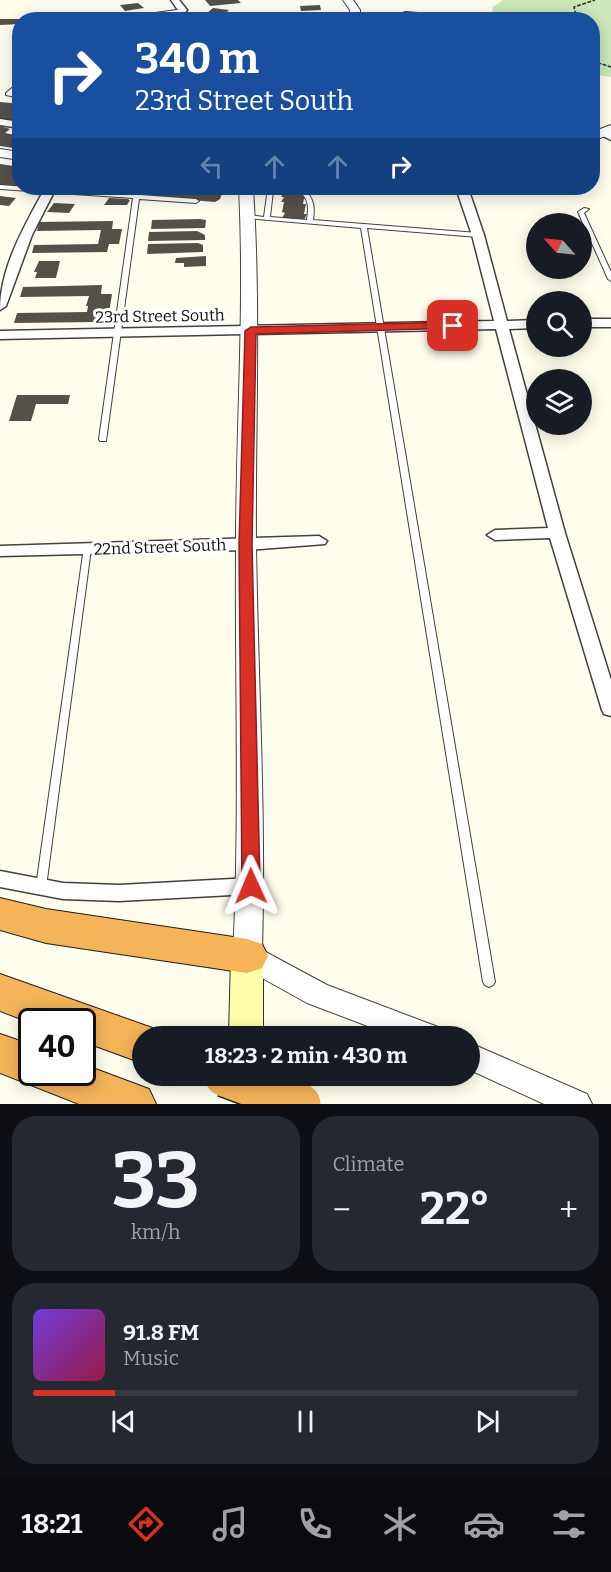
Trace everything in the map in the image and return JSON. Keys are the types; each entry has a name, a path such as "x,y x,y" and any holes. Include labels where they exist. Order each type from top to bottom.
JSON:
{"highway":[{"path":"0,914 46,926 248,956"},
{"path":"0,992 43,1008"},
{"path":"96,1027 132,1040"},
{"path":"0,1053 18,1060"},
{"path":"86,1086 132,1104"},
{"path":"252,1086 300,1104"}],"main road":[{"path":"246,1026 248,956"},
{"path":"246,1086 246,1104"}],"street":[{"path":"0,303 4,282 46,195"},
{"path":"249,195 258,218 251,331 246,545 251,886 248,956 316,994 401,1026"},
{"path":"466,195 557,533 611,710"},
{"path":"592,323 611,323"},
{"name":"23rd Street South","path":"0,335 526,324"},
{"path":"495,535 557,533"},
{"name":"22nd Street South","path":"0,551 319,541"},
{"path":"0,879 63,891 119,893 251,886"},
{"path":"480,1061 576,1104"}],"lane":[{"path":"114,195 196,201"},
{"path":"268,195 258,218 478,235"},
{"path":"308,195 313,205 310,222"},
{"path":"103,440 136,197"},
{"path":"586,209 581,212 611,279"},
{"path":"364,226 489,982"},
{"path":"41,887 87,549"}],"path":[{"path":"574,12 574,7 596,0"}],"green space":[{"path":"503,0 611,0 611,77 600,75 600,12 492,12 493,7"}],"building":[{"path":"205,0 238,0 241,3 210,6"},
{"path":"138,3 144,8 125,11 120,5"},
{"path":"320,5 321,10 301,11 300,6"},
{"path":"213,8 229,10 227,12 208,12"},
{"path":"0,19 12,19 12,24 0,25"},
{"path":"0,102 12,103 12,121 0,119"},
{"path":"0,126 10,129 5,133 12,134 12,148 0,146"},
{"path":"0,164 12,166 12,186 0,185"},
{"path":"144,195 222,195 215,202"},
{"path":"282,195 305,195 304,214 307,214 304,220 282,218 285,213 282,212 284,202 281,202 284,197 281,197"},
{"path":"0,196 16,198 9,206 0,205"},
{"path":"109,198 130,200 127,205 104,205"},
{"path":"54,203 75,204 69,213 47,212"},
{"path":"152,220 206,220 205,228 151,229"},
{"path":"113,221 112,229 122,229 119,244 109,244 107,252 32,253 34,245 98,244 101,230 37,231 39,222"},
{"path":"197,231 205,235 205,240 148,241 149,232"},
{"path":"198,243 203,245 203,252 147,254 148,244"},
{"path":"206,256 206,266 184,267 184,263 175,263 176,258"},
{"path":"39,261 60,261 56,278 35,278 37,272 34,272"},
{"path":"102,285 101,294 112,294 109,313 98,313 96,322 14,323 17,313 87,312 89,296 20,297 23,287"},
{"path":"17,395 70,395 68,404 36,404 31,421 9,421"}],"route":[{"path":"251,886 246,545 251,331 453,326"}]}
